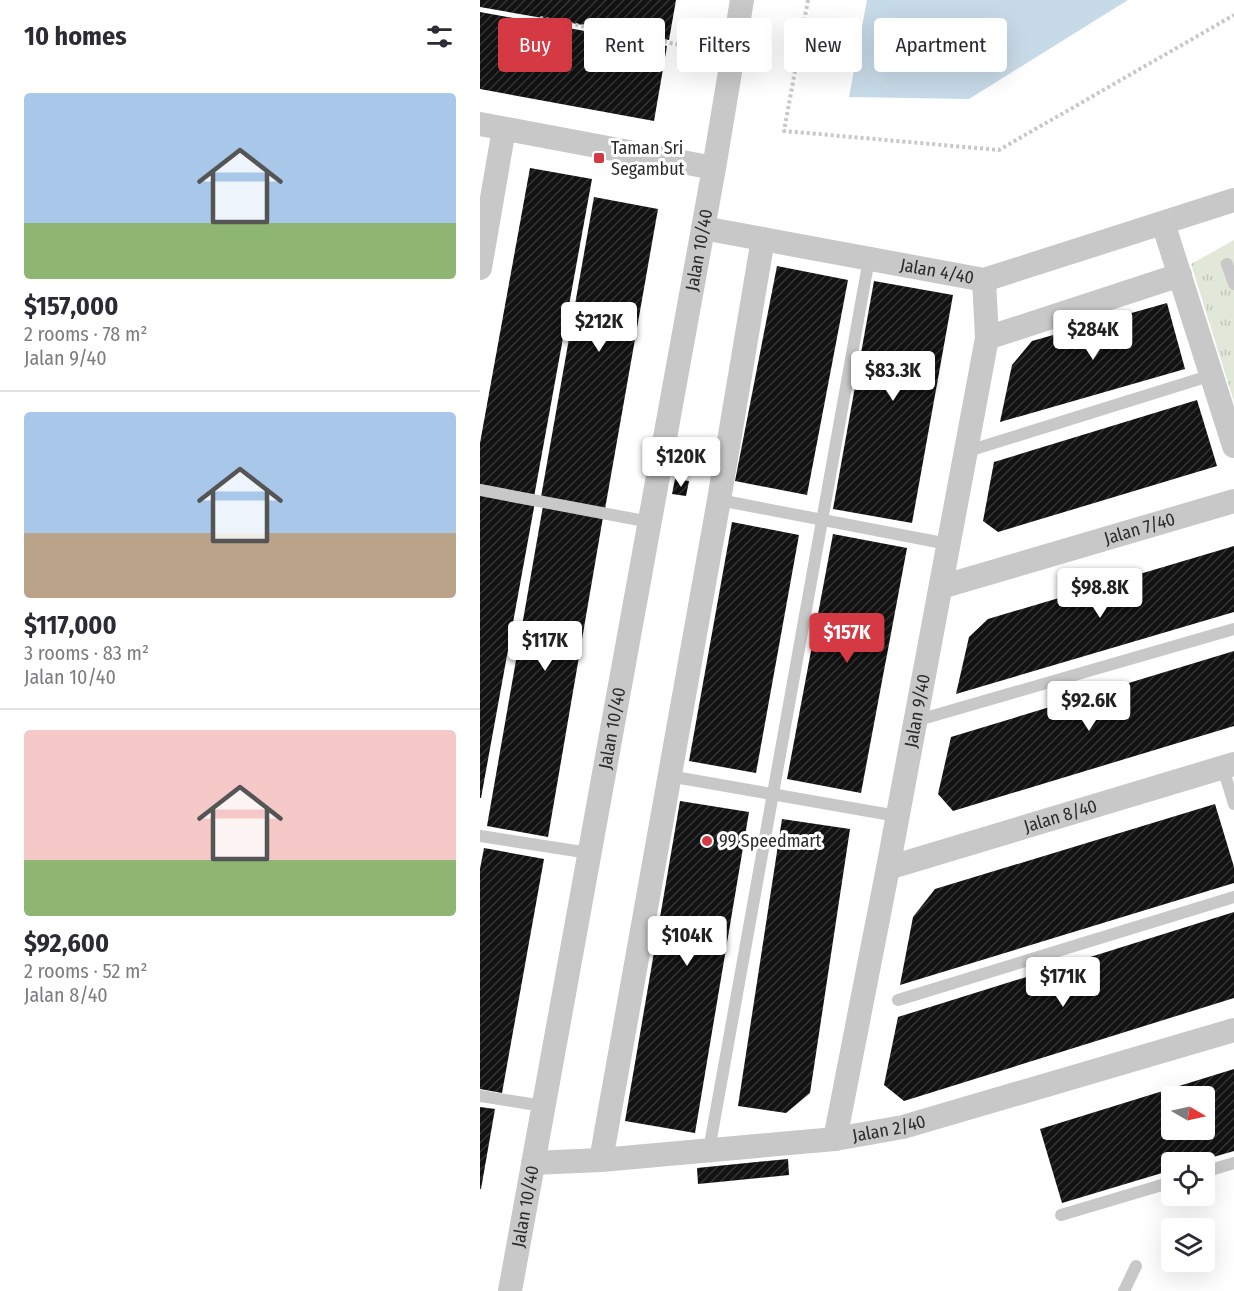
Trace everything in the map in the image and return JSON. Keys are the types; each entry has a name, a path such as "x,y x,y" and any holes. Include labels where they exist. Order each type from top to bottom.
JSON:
{"street":[{"name":"Jalan 10/40","path":"739,18 742,0"},
{"name":"Jalan 10/40","path":"510,1291 731,72"},
{"path":"480,124 714,168"},
{"path":"480,268 504,129"},
{"name":"Jalan 4/40","path":"703,228 984,280 1234,201"},
{"path":"1163,223 1234,445"},
{"path":"601,1160 764,239"},
{"path":"987,338 1180,275"},
{"name":"Jalan 9/40","path":"835,1139 987,338 984,280"},
{"name":"Jalan 7/40","path":"941,586 1234,501"},
{"name":"Jalan 8/40","path":"888,868 1229,766"},
{"name":"Jalan 2/40","path":"533,1163 601,1160 835,1139 903,1127 1234,1030"}],"lane":[{"path":"709,1150 869,259"},
{"path":"1227,264 1234,284"},
{"path":"965,452 1212,375"},
{"path":"480,490 650,522"},
{"path":"719,500 948,544"},
{"path":"915,721 1234,629"},
{"path":"1229,766 1234,804"},
{"path":"669,776 897,816"},
{"path":"480,836 589,853"},
{"path":"898,1000 1234,897"},
{"path":"480,1096 543,1107"},
{"path":"1215,1169 1234,1163"},
{"path":"1061,1215 1161,1185"},
{"path":"1124,1291 1136,1266"}],"path":[{"path":"808,0 784,131 999,150 1234,15"},
{"path":"572,24 677,44"}],"green space":[{"path":"1234,240 1234,402 1191,264"}],"water":[{"path":"867,0 1128,0 969,99 849,97 854,72 862,72 862,27"}],"building":[{"path":"480,0 676,0 669,40 665,39 665,18 584,18 584,25 572,23 572,18 543,18 480,7"},
{"path":"480,12 513,18 498,18 498,72 572,72 572,29 584,31 584,72 662,72 654,121 480,89"},
{"path":"530,168 592,179 534,497 480,487 480,443"},
{"path":"594,197 658,209 605,509 541,497"},
{"path":"777,266 848,280 807,495 735,481"},
{"path":"874,281 953,295 912,523 833,509"},
{"path":"1167,303 1185,369 1000,422 1012,365 1032,341"},
{"path":"1197,400 1217,466 998,532 983,521 994,462"},
{"path":"675,479 689,481 686,496 672,494"},
{"path":"480,492 535,502 481,798 480,798"},
{"path":"543,506 603,517 548,837 487,826"},
{"path":"732,522 799,535 756,773 689,761"},
{"path":"833,534 907,548 861,793 787,779"},
{"path":"1234,546 1234,612 956,694 969,637 988,619"},
{"path":"1234,651 1234,726 953,811 938,794 951,737"},
{"path":"680,801 749,812 695,1133 625,1121"},
{"path":"1215,804 1234,867 1234,883 900,985 913,917 935,889"},
{"path":"782,819 850,829 810,1093 786,1113 738,1106"},
{"path":"484,848 544,859 502,1093 480,1089 480,869"},
{"path":"1234,912 1234,998 904,1101 884,1085 898,1017"},
{"path":"1234,1069 1234,1151 1215,1156 1215,1152 1161,1152 1161,1173 1062,1203 1040,1129 1161,1092 1161,1140 1215,1140 1215,1086 1179,1086"},
{"path":"480,1107 495,1109 481,1189 480,1189"},
{"path":"788,1159 789,1175 698,1184 697,1168"}],"place":[{"name":"Taman Sri Segambut","path":"599,158"},
{"name":"99 Speedmart","path":"707,841"}]}
